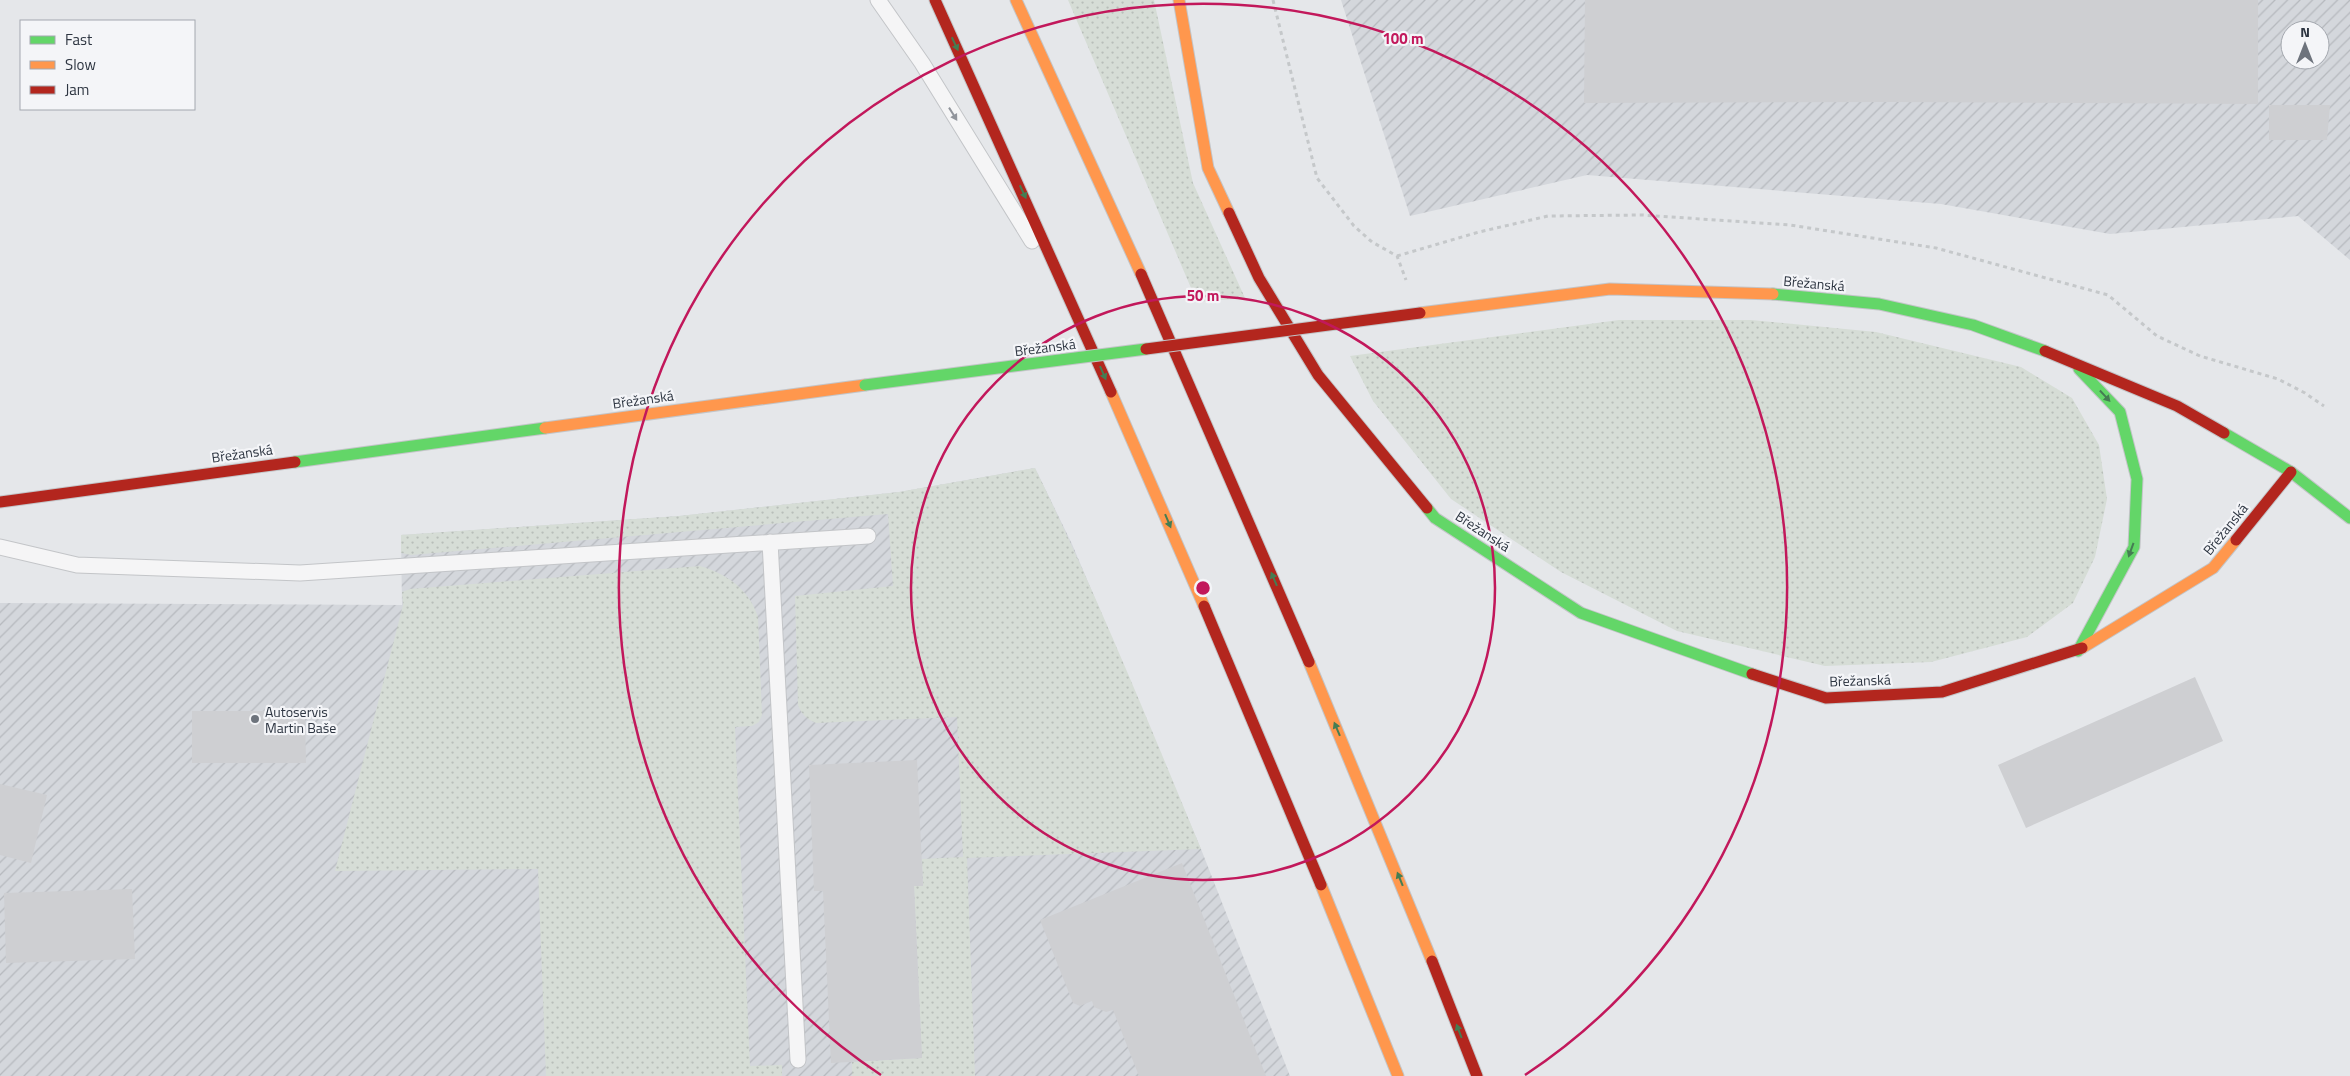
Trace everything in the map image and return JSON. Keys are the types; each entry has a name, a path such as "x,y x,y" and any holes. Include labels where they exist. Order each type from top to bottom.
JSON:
{"main road":[{"path":"935,0 1078,316 1166,517 1326,895 1398,1076"},
{"path":"1016,0 1236,488 1402,883 1477,1076"},
{"name":"Břežanská","path":"0,502 865,385 1420,314 1610,289 1754,292 1879,304 1973,325 2071,361 2178,406 2291,472 2212,568 2077,651 1942,692 1826,698 1705,659 1581,613 1435,518 1318,375 1259,278 1208,168 1179,0"},
{"path":"2071,361 2120,412 2138,478 2134,548 2077,651"},
{"path":"2291,472 2350,518"}],"lane":[{"path":"878,0 922,63 1078,316"},
{"path":"1027,0 1045,64"},
{"path":"0,547 77,565 300,573 868,536"},
{"path":"770,542 798,1060"}],"path":[{"path":"1273,0 1317,178 1354,226 1372,242 1398,256 1407,283"}],"shaded area":[{"path":"1068,0 1154,0 1193,183 1245,298 1197,302"},
{"path":"1341,0 2350,0 2350,260 2298,216 2110,234 1941,204 1587,175 1410,216"},
{"path":"1619,320 1751,320 1876,332 2021,367 2072,398 2099,445 2107,499 2095,557 2073,603 2027,637 1931,662 1825,666 1677,631 1561,572 1451,499 1373,401 1350,356"},
{"path":"1035,468 1072,544 1201,849 1290,1076 0,1076 0,603 402,605 401,535 679,516 899,492"},
{"path":"1035,468 1100,610 1201,849 967,858 975,1076 852,1076 852,1062 922,1058 914,886 923,886 922,859 963,857 957,717 816,723 805,716 798,705 795,596 893,586 888,514 411,555 401,553 401,535 679,516 899,492"},
{"path":"700,566 719,573 736,584 749,598 758,617 762,715 759,722 752,726 735,727 750,1066 782,1065 782,1076 546,1076 538,869 335,871 403,605 402,592 410,589"}],"building":[{"path":"1585,0 2258,0 2258,104 1584,103"},
{"path":"2269,105 2330,105 2327,140 2269,140"},
{"path":"2195,677 2223,741 2026,828 1998,765"},
{"path":"192,711 305,711 306,763 192,763"},
{"path":"917,760 923,886 914,886 922,1058 831,1063 823,891 814,891 809,765"},
{"path":"0,784 47,795 31,863 0,855"},
{"path":"1182,863 1266,1076 1139,1076 1113,1010 1106,1012 1094,1007 1092,1001 1080,1006 1073,1003 1040,920"},
{"path":"132,889 135,959 6,963 4,893"}],"traffic: fast":[{"path":"1773,294 1879,304 1973,325 2045,351"},
{"path":"865,385 1146,349"},
{"path":"2078,651 2134,547 2137,479 2120,412 2079,369"},
{"path":"295,462 545,428"},
{"path":"2224,433 2291,472 2350,518"},
{"path":"1427,508 1435,518 1581,613 1752,674"}],"traffic: slow":[{"path":"1016,0 1141,274"},
{"path":"1179,0 1208,168 1229,213"},
{"path":"1420,313 1610,289 1773,294"},
{"path":"545,428 865,385"},
{"path":"1111,392 1204,606"},
{"path":"2082,648 2213,568 2236,540"},
{"path":"1309,662 1432,961"},
{"path":"1321,885 1398,1076"}],"traffic: jam":[{"path":"935,0 1111,392"},
{"path":"1229,213 1259,278 1318,375 1427,508"},
{"path":"1141,274 1309,662"},
{"path":"1146,349 1420,313"},
{"path":"2045,351 2177,406 2224,433"},
{"path":"0,502 295,462"},
{"path":"2236,540 2291,472"},
{"path":"1204,606 1321,885"},
{"path":"1752,674 1826,698 1942,692 2082,648"},
{"path":"1432,961 1477,1076"}],"place":[{"name":"Autoservis Martin Baše","path":"255,719"}]}
